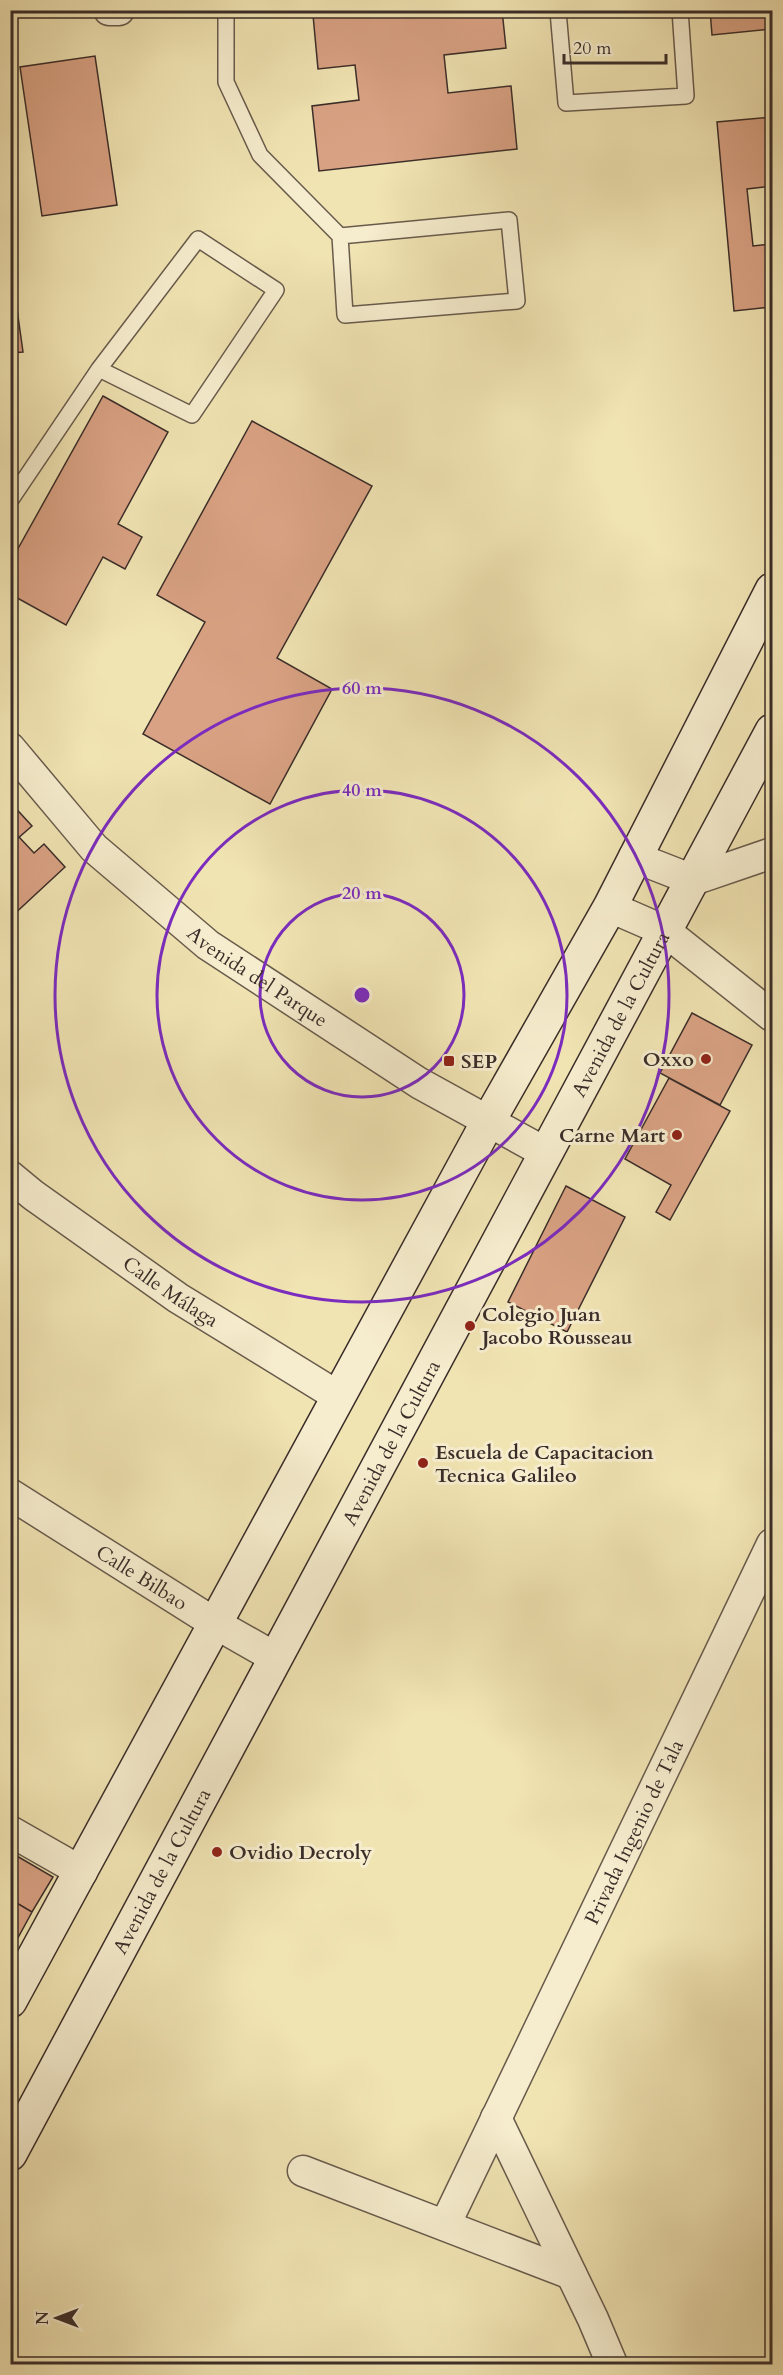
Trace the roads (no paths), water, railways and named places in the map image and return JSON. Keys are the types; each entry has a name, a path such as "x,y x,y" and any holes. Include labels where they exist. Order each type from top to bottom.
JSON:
{"main road":[{"path":"10,2001 489,1120 610,907 634,856 772,590"},
{"name":"Avenida de la Cultura","path":"12,2145 276,1658 772,731"}],"street":[{"path":"109,10 119,10"},
{"name":"Avenida del Parque","path":"10,748 94,848 208,945 419,1083 546,1153"},
{"path":"634,856 693,880 772,853"},
{"path":"610,907 665,931 772,1016"},
{"name":"Calle Málaga","path":"10,1176 177,1298 339,1397"},
{"name":"Calle Bilbao","path":"10,1494 216,1624 276,1658"},
{"name":"Privada Ingenio de Tala","path":"445,2225 772,1544"},
{"path":"10,1831 82,1872"},
{"path":"496,2118 612,2364"},
{"path":"303,2171 571,2274"}],"lane":[{"path":"226,10 226,82 260,155 340,236 345,315 517,301 509,220 340,236"},
{"path":"564,10 558,11 566,103 686,96 680,10"},
{"path":"10,501 99,369 198,239 276,291 192,415 99,369"}],"place":[{"name":"Oxxo","path":"706,1059"},
{"name":"SEP","path":"449,1061"},
{"name":"Carne Mart","path":"677,1135"},
{"name":"Colegio Juan Jacobo Rousseau","path":"470,1326"},
{"name":"Escuela de Capacitacion Tecnica Galileo","path":"423,1463"},
{"name":"Ovidio Decroly","path":"217,1852"}]}
